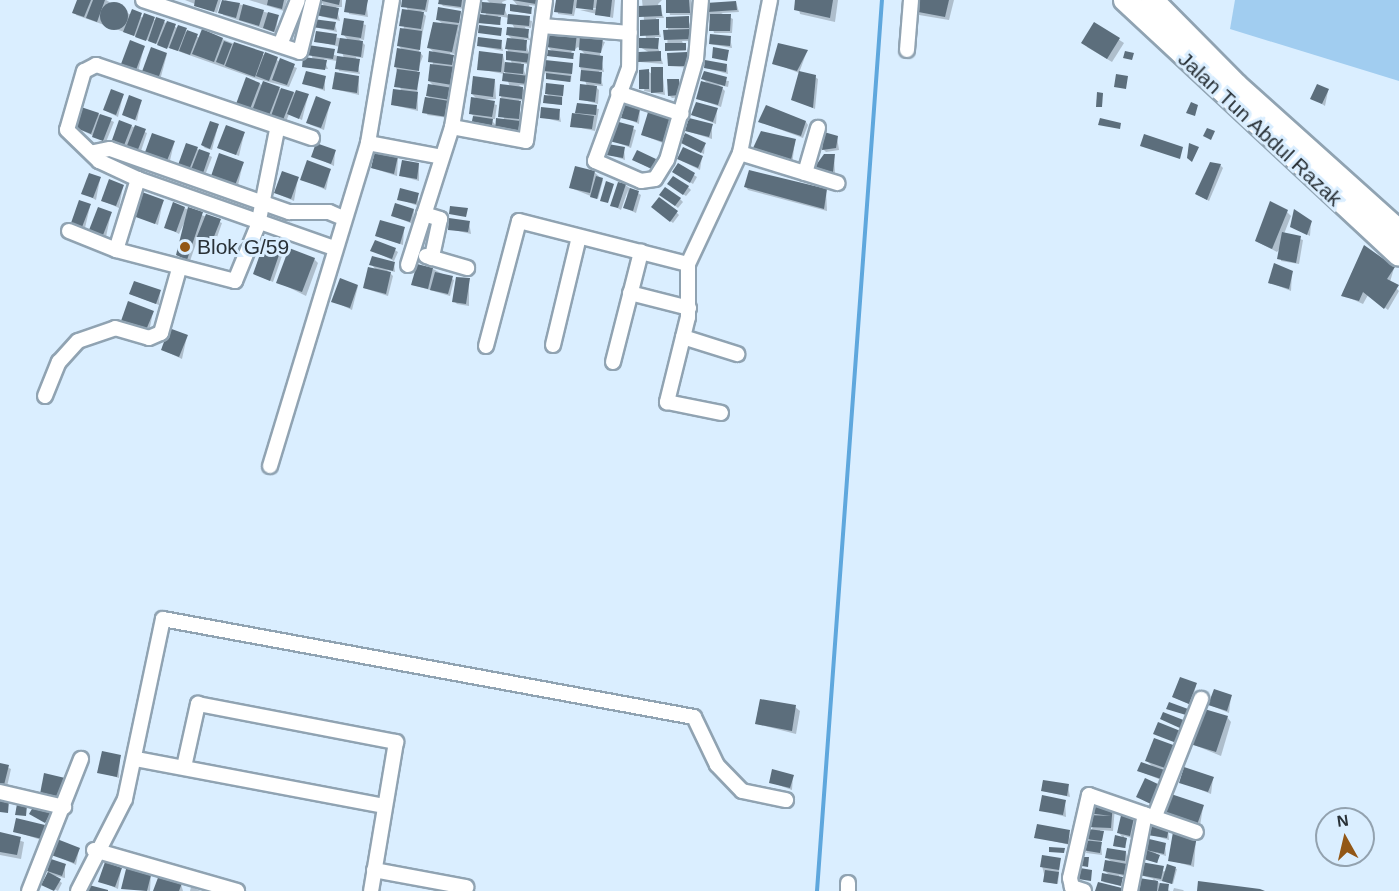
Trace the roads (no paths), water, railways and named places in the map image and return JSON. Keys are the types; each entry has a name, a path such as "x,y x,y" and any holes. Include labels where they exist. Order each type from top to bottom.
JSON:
{"main road":[{"name":"Jalan Tun Abdul Razak","path":"1125,0 1399,255"},
{"name":"Jalan Tun Abdul Razak","path":"1152,0 1236,85 1399,231"}],"street":[{"path":"143,0 280,45 303,50 313,0"},
{"path":"280,45 298,0"},
{"path":"270,466 343,218 368,143 392,0"},
{"path":"467,268 432,258 410,259 452,128 473,0"},
{"path":"452,128 526,141 545,0"},
{"path":"630,0 629,68 595,161 636,180 661,173 682,114 699,45 701,0"},
{"path":"721,413 667,402 689,308 688,264 740,153 770,0"},
{"path":"907,50 911,0"},
{"path":"542,26 630,33"},
{"path":"312,138 277,130 89,66 67,130 71,139 94,152 101,162 138,179 261,211 343,218"},
{"path":"618,93 682,114"},
{"path":"805,173 818,128"},
{"path":"69,231 116,250 179,269 235,281 261,211 277,130"},
{"path":"368,143 442,158"},
{"path":"94,152 110,149 261,211 334,248"},
{"path":"740,153 837,183"},
{"path":"116,250 138,179"},
{"path":"424,214 440,219 432,258"},
{"path":"486,346 519,221 688,264"},
{"path":"553,345 579,237"},
{"path":"613,362 641,252"},
{"path":"45,396 59,362 78,340 115,328 149,338 160,333 179,269"},
{"path":"630,293 689,308"},
{"path":"683,337 737,354"},
{"path":"78,891 94,850 125,799 136,759 163,619 694,717 717,765 742,791 786,800"},
{"path":"1130,891 1150,815 1201,699"},
{"path":"184,767 198,704 396,742 371,891"},
{"path":"29,891 81,759"},
{"path":"136,759 384,806"},
{"path":"0,792 64,807"},
{"path":"1084,891 1072,887 1070,878 1087,796 1196,832"},
{"path":"94,850 237,891"},
{"path":"374,870 466,887"}],"waterway":[{"path":"817,891 882,0"}],"place":[{"name":"Blok G/59","path":"185,247"}]}
